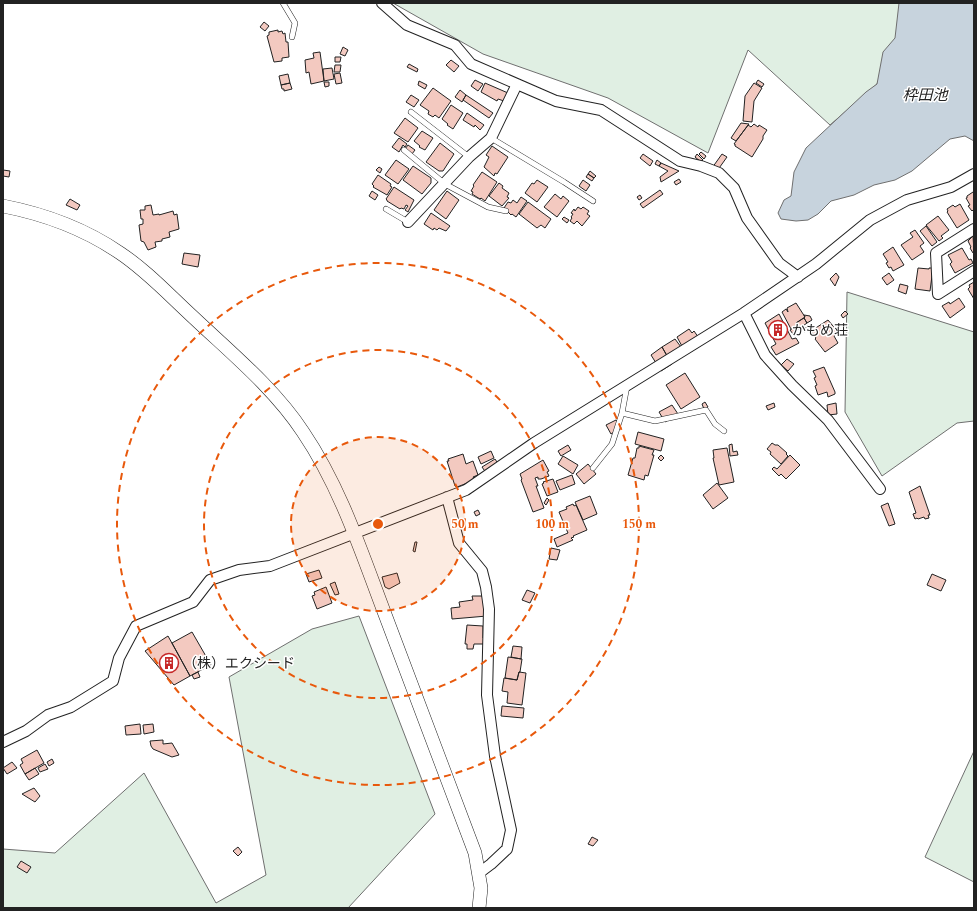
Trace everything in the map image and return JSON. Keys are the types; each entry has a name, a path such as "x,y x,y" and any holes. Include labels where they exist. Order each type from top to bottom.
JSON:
{"street":[{"path":"382,3 407,25 455,45 471,64 556,101 601,110 680,161 701,166 719,173 734,188 747,218 779,264 798,277"},
{"path":"408,222 469,157 492,138 517,84"},
{"path":"3,742 26,730 48,715 71,707 114,681 119,658 136,626 193,602 210,580 239,570 270,566 466,490 534,444 744,314 816,264 870,220 907,200 951,187 974,174"},
{"path":"3,206 55,220 90,235 120,253 155,281 277,398 303,432 328,474 354,533 475,853 481,888 479,908"},
{"path":"974,229 936,253 938,294 974,271"},
{"path":"744,314 765,355 828,420 880,489"},
{"path":"446,497 458,543 482,571 486,587 489,610 487,696 496,756 511,830 507,849 479,873"}],"lane":[{"path":"283,3 295,23 292,37"},
{"path":"411,112 469,157"},
{"path":"492,138 593,201"},
{"path":"404,150 445,184 488,206 506,212"},
{"path":"386,209 408,222"},
{"path":"593,468 612,444 622,413 627,386"},
{"path":"622,413 655,421 706,410 715,424 724,431"}],"green space":[{"path":"393,3 911,3 877,84 830,125 748,50 708,153 608,98 483,54"},
{"path":"847,292 974,332 974,421 957,423 882,476 845,412"},
{"path":"359,616 435,814 348,908 3,908 3,849 55,853 144,773 216,903 266,875 229,677 312,629"},
{"path":"974,751 974,882 925,857"}],"water":[{"name":"枠田池","path":"899,3 974,3 974,141 965,136 950,139 912,171 895,180 874,185 854,195 831,201 818,214 808,220 796,221 781,219 778,213 784,200 791,196 794,172 806,148 866,92 877,84 883,52 895,38"}],"building":[{"path":"264,22 269,26 265,31 260,27"},
{"path":"278,30 278,32 282,31 283,34 285,33 286,42 288,42 289,57 282,58 282,61 274,62 267,36 269,35 269,32"},
{"path":"343,47 348,50 345,56 340,54"},
{"path":"320,52 324,81 311,84 309,72 306,73 305,60 314,58 313,53"},
{"path":"335,57 341,57 340,62 335,62"},
{"path":"451,60 459,66 454,72 446,65"},
{"path":"409,64 418,69 417,72 407,67"},
{"path":"335,65 341,65 340,72 334,72"},
{"path":"332,68 334,79 324,81 323,69"},
{"path":"340,73 342,83 336,84 334,74"},
{"path":"288,74 290,83 281,85 279,76"},
{"path":"475,80 483,84 478,91 471,86"},
{"path":"758,80 764,84 762,87 756,83"},
{"path":"419,81 427,85 425,89 418,85"},
{"path":"324,82 329,82 329,86 325,87"},
{"path":"290,83 292,89 284,91 284,89 282,89 281,85"},
{"path":"485,83 508,93 504,101 498,99 497,101 481,92"},
{"path":"754,83 762,88 754,101 752,122 743,121 745,96"},
{"path":"433,88 451,101 439,118 435,115 433,117 428,114 429,111 420,105"},
{"path":"460,90 466,95 462,102 455,97"},
{"path":"411,95 419,100 414,107 406,102"},
{"path":"466,95 493,113 489,118 463,100"},
{"path":"451,105 463,113 453,129 442,119"},
{"path":"467,113 484,125 480,130 475,125 474,127 463,120"},
{"path":"405,118 418,128 408,142 394,133"},
{"path":"741,123 749,124 736,141 731,138"},
{"path":"754,124 767,130 752,157 734,144 748,125 751,127"},
{"path":"422,131 433,138 425,150 419,147 420,146 414,141"},
{"path":"399,138 407,144 405,147 403,145 399,152 392,147"},
{"path":"440,143 454,154 443,171 439,171 426,162"},
{"path":"408,145 415,150 412,154 405,149"},
{"path":"492,146 508,157 497,174 495,173 494,176 484,167 489,157 486,155"},
{"path":"701,152 706,156 704,159 699,154"},
{"path":"643,154 653,161 650,166 640,158"},
{"path":"697,154 703,160 701,162 695,157"},
{"path":"722,154 727,157 717,171 712,168"},
{"path":"396,160 409,169 398,184 385,175"},
{"path":"657,160 661,163 659,166 655,164"},
{"path":"661,163 679,171 661,182 660,177 668,171 659,166"},
{"path":"413,166 431,178 431,183 422,194 403,180"},
{"path":"379,167 382,169 380,173 376,170"},
{"path":"3,170 10,171 9,177 3,176"},
{"path":"590,171 596,176 594,178 588,174"},
{"path":"482,172 497,182 485,201 472,194 473,192 471,191 474,186 473,185"},
{"path":"588,174 594,178 592,181 586,177"},
{"path":"378,175 391,184 390,186 392,187 387,195 373,187 374,186 372,184"},
{"path":"679,179 681,182 676,185 674,182"},
{"path":"537,180 548,187 537,202 525,193 532,183 534,184"},
{"path":"583,180 590,185 586,191 579,186"},
{"path":"499,183 503,186 502,188 509,193 507,197 509,198 502,206 489,196"},
{"path":"394,187 414,200 408,212 405,210 408,206 406,205 404,209 400,209 387,201 386,199"},
{"path":"660,190 663,194 643,208 640,204"},
{"path":"372,191 378,195 375,200 369,196"},
{"path":"447,191 459,200 446,219 434,210"},
{"path":"973,192 974,211 972,211 968,206 970,205 966,198"},
{"path":"555,194 561,199 563,196 569,201 557,217 544,207"},
{"path":"640,195 642,198 639,200 637,197"},
{"path":"521,197 527,201 516,217 512,214 511,215 504,208 508,202 511,203 513,200 517,203"},
{"path":"70,199 80,205 77,210 66,205"},
{"path":"528,202 551,219 545,228 541,225 537,228 519,214"},
{"path":"960,204 969,220 957,228 947,212 947,209 953,205 955,207"},
{"path":"151,205 153,215 173,211 174,215 177,214 179,229 169,232 170,237 162,239 162,241 155,242 156,247 148,250 144,242 141,241 139,225 143,224 143,219 141,219 140,210 145,210 145,206"},
{"path":"578,207 581,209 583,207 589,211 587,214 590,216 582,226 577,221 574,224 570,221 573,214 571,213"},
{"path":"431,213 450,226 446,231 439,228 437,230 434,228 433,230 424,224"},
{"path":"938,216 949,230 941,236 943,238 939,241 926,225"},
{"path":"564,217 569,220 567,223 562,219"},
{"path":"926,226 937,242 932,246 920,231"},
{"path":"915,230 924,243 920,246 924,252 912,260 901,245 913,237 910,233"},
{"path":"973,236 974,252 973,253 968,241"},
{"path":"893,247 904,265 893,271 886,263 888,262 883,254"},
{"path":"962,248 969,260 971,259 973,263 955,273 950,264 952,262 948,255"},
{"path":"184,253 200,255 198,267 182,264"},
{"path":"918,268 933,268 930,291 915,289"},
{"path":"836,273 839,277 835,286 830,279"},
{"path":"889,273 894,280 887,285 882,278"},
{"path":"974,282 974,299 968,289 970,287 969,285"},
{"path":"900,284 908,286 906,294 898,291"},
{"path":"959,298 965,307 950,318 942,306 949,302 950,304"},
{"path":"796,303 805,317 796,323 798,325 791,329 782,312 786,309 788,312 787,308"},
{"path":"845,311 848,314 843,318 841,315"},
{"name":"かもめ荘","path":"779,314 792,339 796,338 799,343 776,355 771,347 776,344 765,323"},
{"path":"804,315 810,316 812,320 807,323"},
{"path":"804,318 807,323 793,334 790,330 798,325 796,323"},
{"path":"828,320 838,332 834,336 838,343 825,352 811,331"},
{"path":"808,326 810,328 804,332 802,330"},
{"path":"689,329 692,333 694,331 703,344 692,351 689,347 683,348 677,337"},
{"path":"675,339 681,347 667,356 662,347"},
{"path":"662,347 672,364 661,371 651,355"},
{"path":"787,359 794,364 788,371 781,365"},
{"path":"824,367 835,392 835,394 828,397 827,392 818,395 815,386 817,385 814,378 816,377 813,371"},
{"path":"685,373 700,397 681,409 666,385"},
{"path":"705,402 708,407 704,409 702,404"},
{"path":"774,403 775,407 768,410 766,406"},
{"path":"836,403 837,414 828,415 827,405"},
{"path":"672,405 678,414 665,422 659,412"},
{"path":"616,420 621,428 611,434 606,425"},
{"path":"638,432 664,439 661,451 635,444"},
{"path":"772,443 778,445 787,453 786,454 788,456 781,464 770,454 771,452 767,449"},
{"path":"732,444 733,452 737,451 738,455 730,456 729,445"},
{"path":"568,445 571,450 561,456 558,451"},
{"path":"639,446 654,450 648,476 645,475 644,480 628,475 633,458 635,458 637,448 639,448"},
{"path":"727,448 734,482 719,485 713,458 713,450"},
{"path":"491,451 494,458 481,464 478,457"},
{"path":"463,454 466,464 473,461 478,475 473,477 475,480 457,487 455,486 447,461 449,461 448,459"},
{"path":"661,455 664,458 661,461 658,458"},
{"path":"790,455 800,465 786,479 781,474 779,476 772,469 774,467 777,469"},
{"path":"563,456 578,465 573,474 558,464"},
{"path":"495,459 499,465 489,477 482,467"},
{"path":"543,460 549,471 547,472 549,476 541,479 538,479 538,477 535,478 538,486 536,486 544,508 533,512 520,474"},
{"path":"588,464 596,474 584,484 576,474"},
{"path":"572,475 575,484 560,490 556,481"},
{"path":"553,479 558,492 547,496 542,484 544,483 543,482"},
{"path":"717,483 728,498 713,509 703,495"},
{"path":"920,486 930,515 928,515 929,518 925,519 924,517 915,519 913,514 916,513 909,492"},
{"path":"590,496 597,514 583,520 575,502"},
{"path":"547,498 549,500 546,505 544,503"},
{"path":"888,503 895,524 889,526 881,506"},
{"path":"573,504 574,506 576,505 587,530 573,536 574,537 571,538 573,540 557,547 554,539 568,533 559,512 567,509 566,507"},
{"path":"478,510 480,514 476,516 474,512"},
{"path":"415,542 417,542 415,552 413,551"},
{"path":"551,548 560,550 557,560 549,559"},
{"path":"319,570 322,578 309,582 306,574"},
{"path":"397,573 400,583 389,589 385,587 382,577"},
{"path":"932,574 946,580 941,591 927,585"},
{"path":"335,582 339,594 335,595 330,584"},
{"path":"326,587 332,603 317,609 312,596 315,595 314,592"},
{"path":"527,590 535,593 530,603 522,600"},
{"path":"472,596 485,596 487,616 452,619 451,608 460,607 459,602 473,600"},
{"path":"467,625 483,626 483,638 485,638 485,644 474,644 473,649 467,649 467,644 465,644"},
{"path":"192,632 211,665 209,666 210,667 190,676 172,643"},
{"name":"（株）エクシード","path":"168,636 190,676 174,685 145,651"},
{"path":"513,646 522,647 521,659 511,657"},
{"path":"508,657 522,659 517,680 505,678"},
{"path":"198,672 200,677 194,679 192,675"},
{"path":"519,672 526,673 522,705 507,703 508,692 502,691 504,678 517,680"},
{"path":"502,706 524,708 523,718 501,716"},
{"path":"140,724 141,734 126,735 125,726"},
{"path":"153,724 154,732 144,734 143,725"},
{"path":"163,740 163,744 172,743 179,755 172,757 153,749 150,741"},
{"path":"37,750 44,763 25,774 20,765 23,763 21,759"},
{"path":"52,759 54,763 49,766 47,762"},
{"path":"12,762 17,768 7,774 3,768"},
{"path":"45,764 48,769 40,772 38,768"},
{"path":"35,768 39,774 29,780 25,774"},
{"path":"34,788 40,796 35,802 22,794"},
{"path":"592,837 598,840 593,846 588,844"},
{"path":"238,847 242,852 238,856 233,851"},
{"path":"21,861 31,867 27,873 17,867"}],"place":[{"name":"かもめ荘","path":"778,330"},
{"name":"（株）エクシード","path":"169,663"}]}
